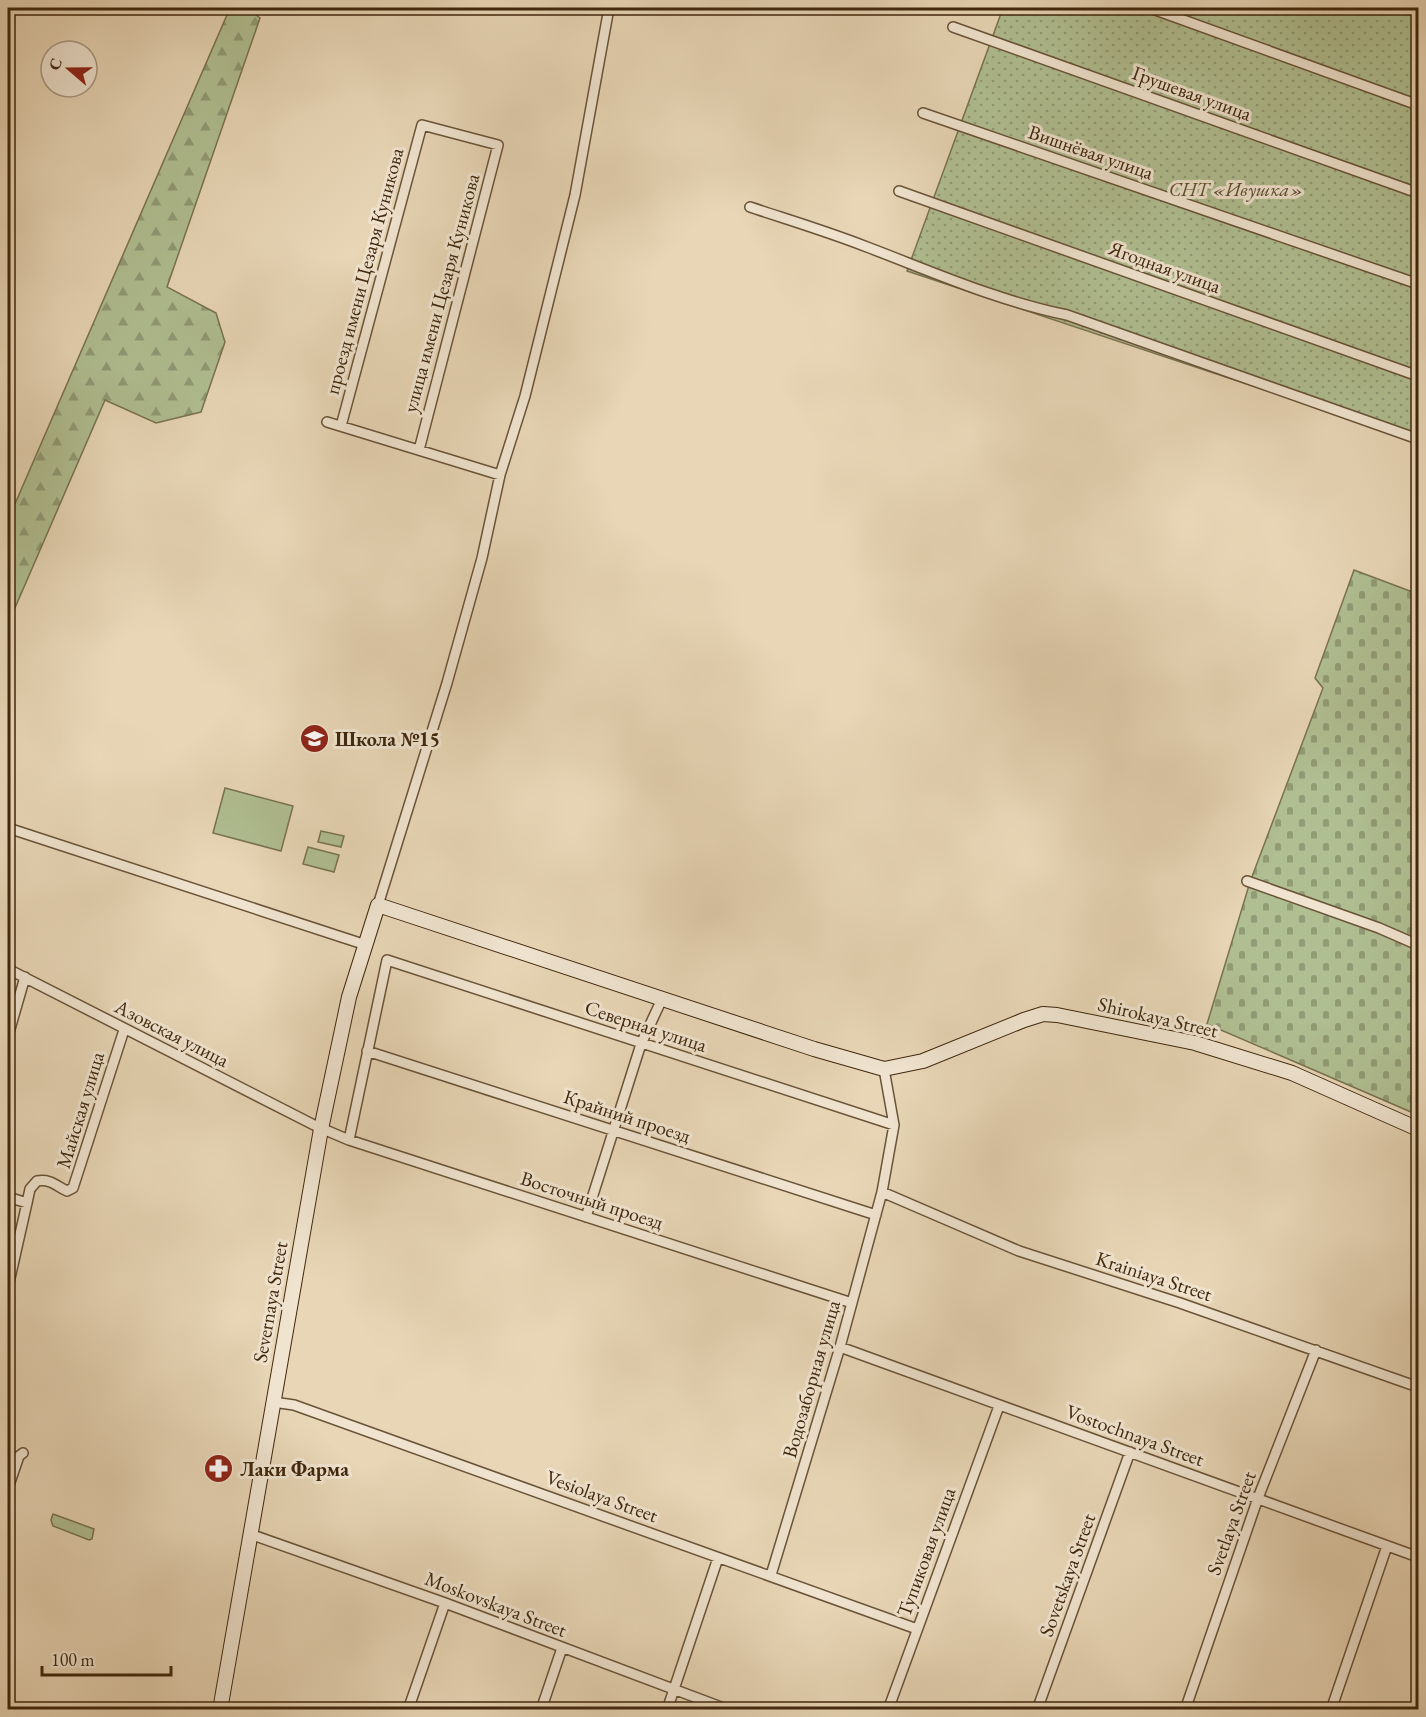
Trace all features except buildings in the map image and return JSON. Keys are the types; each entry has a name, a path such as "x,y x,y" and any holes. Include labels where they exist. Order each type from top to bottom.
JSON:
{"street":[{"path":"609,8 576,195 525,396 500,475 482,558 436,718 378,905 814,1049 884,1069 894,1125"},
{"path":"1150,8 1419,105"},
{"path":"1406,8 1419,12"},
{"name":"Грушевая улица","path":"953,27 1419,193"},
{"name":"Вишнёвая улица","path":"923,113 1419,284"},
{"name":"улица имени Цезаря Куникова","path":"418,450 498,145 422,125"},
{"name":"проезд имени Цезаря Куникова","path":"341,426 422,125"},
{"name":"Ягодная улица","path":"899,191 1419,376"},
{"path":"750,207 1037,309 1067,315 1419,439"},
{"path":"327,422 500,475"},
{"path":"8,828 366,945"},
{"path":"1247,882 1379,928 1419,945"},
{"name":"Severnaya Street","path":"220,1710 321,1129 350,997 378,905"},
{"name":"Северная улица","path":"367,1051 387,960 894,1125"},
{"name":"Азовская улица","path":"8,969 321,1129"},
{"path":"8,1036 25,977"},
{"path":"586,1217 641,1044 662,999"},
{"name":"Shirokaya Street","path":"884,1069 923,1061 1043,1014 1057,1015 1216,1049 1292,1073 1419,1129"},
{"name":"Майская улица","path":"27,1203 30,1189 37,1181 54,1182 67,1191 74,1188 124,1030"},
{"path":"349,1140 367,1051"},
{"name":"Крайний проезд","path":"367,1051 876,1215"},
{"name":"Водозаборная улица","path":"771,1575 840,1347 882,1192 894,1125"},
{"name":"Восточный проезд","path":"321,1129 852,1303"},
{"name":"Krainiaya Street","path":"882,1192 1019,1251 1180,1303 1419,1387"},
{"path":"8,1197 27,1203 8,1287"},
{"name":"Vostochnaya Street","path":"840,1347 1419,1557"},
{"name":"Svetlaya Street","path":"1185,1710 1258,1498 1316,1350"},
{"name":"Vesiolaya Street","path":"273,1402 294,1405 917,1629"},
{"name":"Тупиковая улица","path":"888,1710 999,1406"},
{"name":"Sovetskaya Street","path":"1038,1710 1130,1452"},
{"path":"8,1488 23,1453"},
{"name":"Moskovskaya Street","path":"250,1534 445,1603 729,1710"},
{"path":"1331,1710 1387,1546"},
{"path":"666,1710 718,1558"},
{"path":"408,1710 445,1603"},
{"path":"541,1710 562,1648"}],"green space":[{"path":"230,8 247,8 260,18 167,287 216,313 225,342 201,412 156,423 105,400 8,624 8,520"},
{"name":"СНТ «Ивушка»","path":"1003,8 1418,8 1418,441 907,271"},
{"path":"1354,570 1418,594 1418,1115 1207,1024 1250,882 1323,688 1315,678"},
{"path":"225,788 293,806 281,851 213,833"},
{"path":"321,831 344,836 341,847 318,842"},
{"path":"308,847 339,855 334,872 303,864"},
{"path":"53,1514 94,1529 92,1539 89,1540 53,1526 51,1520"}],"place":[{"name":"Школа №15","path":"314,739"},
{"name":"Лаки Фарма","path":"219,1469"}]}
